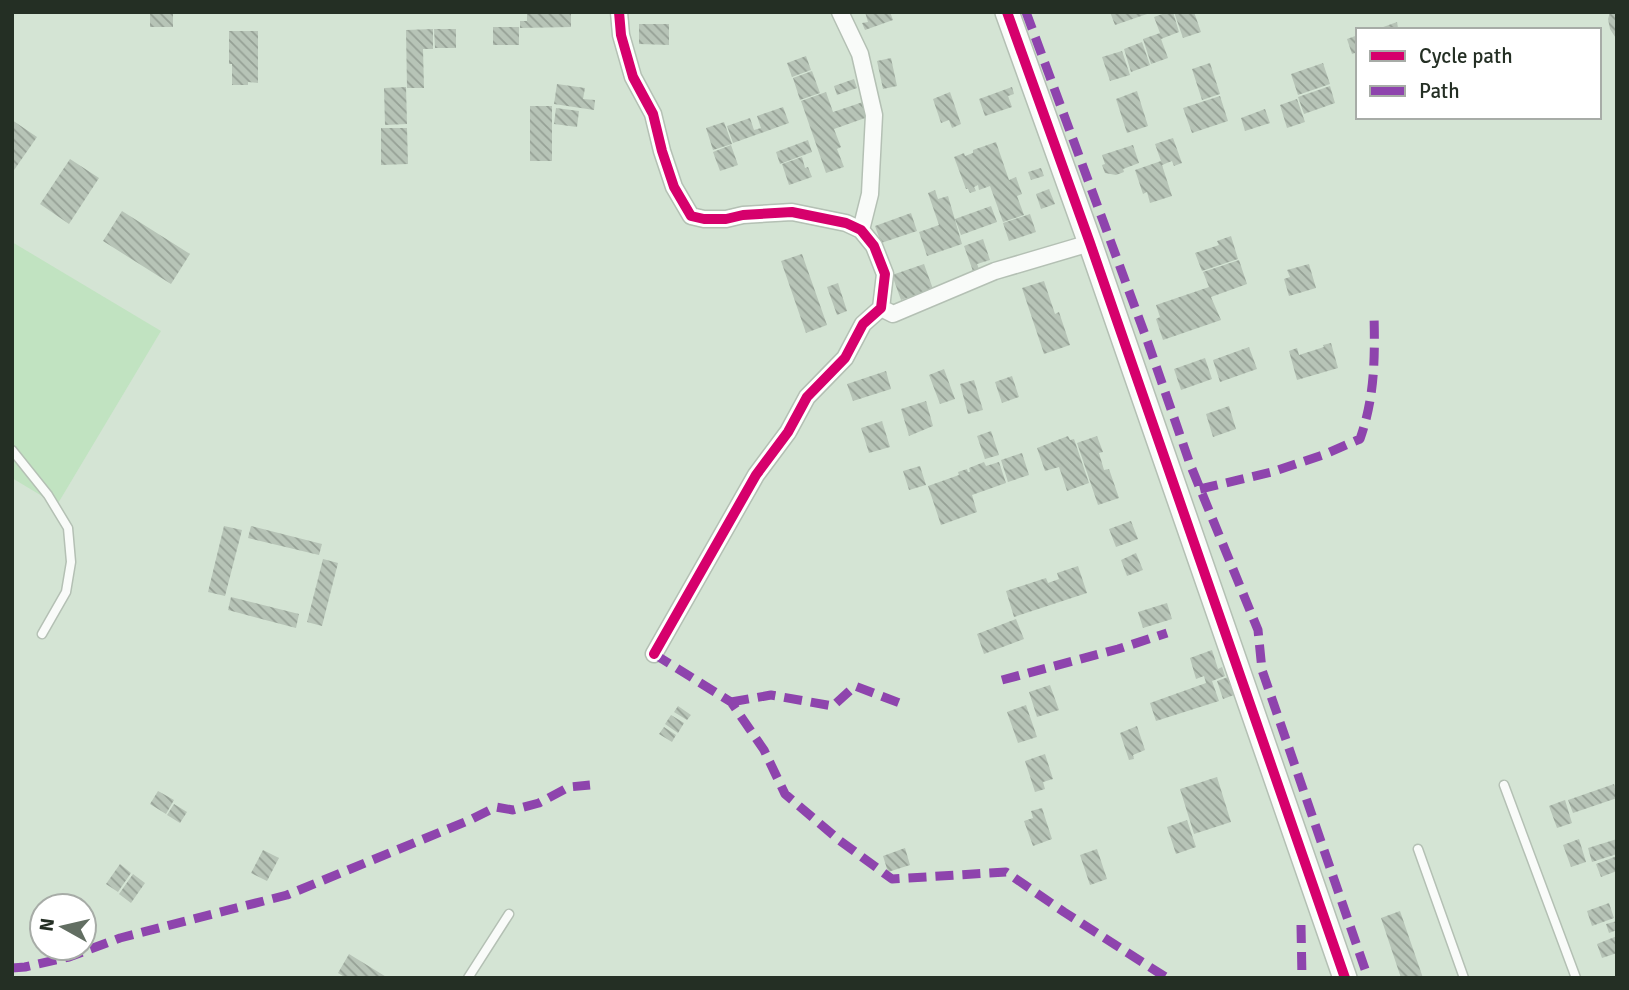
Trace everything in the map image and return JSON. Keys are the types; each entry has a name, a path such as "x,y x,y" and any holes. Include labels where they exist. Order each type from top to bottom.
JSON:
{"street":[{"path":"619,12 621,35 633,77 653,114 674,187 691,216 726,219 743,215 792,212 846,223 861,230 874,246 885,274 881,308 863,324 845,358 807,397 788,432 756,475 654,654"},
{"path":"840,12 860,54 874,115 870,194 861,230"},
{"path":"1007,12 1345,978"},
{"path":"881,308 893,314 995,271 1090,243"}],"lane":[{"path":"12,450 48,495 68,528 71,562 66,592 41,634"},
{"path":"1504,785 1576,978"},
{"path":"1418,849 1464,978"},
{"path":"468,978 509,914"}],"green space":[{"path":"12,242 161,331 57,505 12,478"}],"building":[{"path":"150,12 173,12 173,27 150,27"},
{"path":"527,12 571,12 571,27 520,28 520,21 527,21"},
{"path":"865,12 890,12 893,20 865,30 862,23 868,22"},
{"path":"1110,12 1150,12 1150,13 1115,25"},
{"path":"1173,12 1179,32 1161,39 1168,58 1151,64 1143,39 1160,33 1154,17"},
{"path":"1174,12 1194,12 1201,32 1183,38"},
{"path":"1610,12 1617,12 1617,40 1610,29"},
{"path":"1397,22 1398,28 1380,28"},
{"path":"639,24 669,24 669,45 639,44"},
{"path":"493,27 519,27 519,45 493,45"},
{"path":"433,29 433,49 423,49 424,88 407,88 406,30"},
{"path":"434,29 456,29 456,48 435,48"},
{"path":"229,31 258,31 258,83 232,85"},
{"path":"1356,36 1356,53 1352,54 1347,39"},
{"path":"1142,42 1150,65 1131,72 1124,49"},
{"path":"1122,51 1130,75 1110,81 1102,57"},
{"path":"806,56 811,70 792,77 787,63"},
{"path":"891,58 897,86 883,89 877,61"},
{"path":"1210,63 1220,94 1202,100 1192,69"},
{"path":"1323,63 1330,84 1298,95 1291,74"},
{"path":"812,71 820,93 800,100 793,78"},
{"path":"854,79 857,88 837,95 834,86"},
{"path":"557,84 585,88 583,99 595,100 594,110 554,104"},
{"path":"1330,86 1335,103 1304,114 1298,97"},
{"path":"406,87 407,124 385,125 384,88"},
{"path":"1012,87 1014,94 1008,96 1012,107 985,116 979,99"},
{"path":"1137,91 1148,126 1127,133 1116,99"},
{"path":"826,92 833,112 863,102 868,117 834,129 841,147 837,149 844,167 826,173 801,101"},
{"path":"950,92 961,124 952,128 949,120 941,123 933,99"},
{"path":"1220,96 1228,121 1192,133 1183,108"},
{"path":"1297,99 1305,122 1287,128 1280,105"},
{"path":"530,106 552,106 552,161 530,161"},
{"path":"783,107 789,123 733,143 727,126 750,118 754,130 761,128 757,116"},
{"path":"556,108 579,111 577,127 554,124"},
{"path":"1265,109 1270,123 1245,131 1241,118"},
{"path":"12,120 37,137 12,173"},
{"path":"724,122 732,144 713,150 706,128"},
{"path":"381,128 407,128 408,164 381,165"},
{"path":"1173,138 1182,163 1174,166 1172,161 1162,165 1172,196 1150,203 1147,192 1143,194 1135,170 1161,161 1155,144"},
{"path":"808,140 812,152 780,164 776,152"},
{"path":"996,142 1009,180 1016,177 1022,194 1017,196 1024,215 1003,222 990,186 979,190 978,185 974,187 976,191 970,193 954,157 964,153 965,156 973,153 973,150"},
{"path":"731,145 738,165 720,171 713,152"},
{"path":"1133,145 1139,163 1116,175 1105,173 1102,155"},
{"path":"802,157 805,168 808,167 812,177 789,185 782,164"},
{"path":"70,159 99,178 69,224 40,204"},
{"path":"1041,168 1044,176 1031,180 1028,172"},
{"path":"1049,189 1055,204 1041,209 1036,194"},
{"path":"935,190 938,199 948,196 962,244 927,256 919,232 939,225 928,193"},
{"path":"991,206 997,222 961,235 955,219"},
{"path":"122,211 190,254 171,284 103,241"},
{"path":"911,213 917,231 881,243 875,226"},
{"path":"1030,214 1036,232 1009,241 1003,223"},
{"path":"1231,236 1238,259 1202,271 1195,253 1219,245 1217,241"},
{"path":"983,239 990,260 977,264 980,272 974,274 964,246"},
{"path":"802,254 827,325 806,333 781,261"},
{"path":"1239,260 1247,284 1211,297 1221,320 1163,340 1156,319 1160,317 1156,305 1209,287 1203,272"},
{"path":"924,264 933,289 901,300 892,275"},
{"path":"1309,264 1316,288 1289,296 1284,279 1290,277 1287,270"},
{"path":"1044,281 1055,314 1059,312 1070,345 1044,354 1022,288"},
{"path":"838,283 847,311 837,315 827,287"},
{"path":"1331,343 1338,368 1297,380 1289,351 1297,348 1299,355"},
{"path":"1249,347 1257,369 1220,382 1213,360"},
{"path":"1205,358 1212,379 1181,390 1174,369"},
{"path":"944,369 955,399 940,404 929,375"},
{"path":"886,371 891,389 853,401 847,384"},
{"path":"1012,376 1019,397 1002,403 995,382"},
{"path":"974,380 983,410 968,414 960,384"},
{"path":"926,401 933,426 909,436 901,409"},
{"path":"1229,406 1236,429 1213,437 1206,414"},
{"path":"882,421 890,447 869,453 861,428"},
{"path":"991,431 999,455 985,459 977,436"},
{"path":"1068,436 1070,440 1074,439 1089,483 1067,491 1059,467 1045,471 1037,448"},
{"path":"1097,436 1103,452 1099,453 1104,470 1109,469 1119,498 1098,505 1077,443"},
{"path":"1022,453 1029,475 1008,482 1001,460"},
{"path":"984,462 986,466 999,462 1006,483 972,495 977,512 941,525 928,486 959,475 958,472 967,469 970,472 969,468"},
{"path":"920,466 926,485 909,490 903,471"},
{"path":"1131,521 1138,539 1116,547 1109,529"},
{"path":"224,526 242,530 225,596 208,592"},
{"path":"251,526 322,544 319,555 248,538"},
{"path":"1136,553 1143,570 1127,576 1121,560"},
{"path":"323,559 338,563 322,626 307,622"},
{"path":"1078,566 1087,593 1014,617 1006,591 1046,578 1048,583 1059,579 1057,573"},
{"path":"231,597 299,614 296,628 228,610"},
{"path":"1167,603 1172,619 1143,628 1138,612"},
{"path":"1016,619 1024,639 984,654 977,634"},
{"path":"1212,650 1218,669 1222,667 1225,676 1212,681 1219,701 1156,721 1150,703 1206,683 1204,676 1196,679 1190,658"},
{"path":"1228,677 1234,695 1223,699 1217,681"},
{"path":"1050,685 1059,710 1037,717 1029,692"},
{"path":"1026,705 1037,737 1018,743 1007,712"},
{"path":"678,706 691,715 687,720 674,712"},
{"path":"671,715 684,723 678,733 665,724"},
{"path":"1137,726 1145,750 1133,755 1134,759 1129,760 1120,733"},
{"path":"664,727 676,735 672,742 659,734"},
{"path":"1045,754 1053,779 1043,782 1045,789 1035,792 1025,761"},
{"path":"1217,777 1231,822 1194,834 1180,789"},
{"path":"1614,784 1617,798 1573,813 1568,800"},
{"path":"158,791 174,800 166,814 150,804"},
{"path":"1565,800 1572,823 1557,828 1549,806"},
{"path":"174,804 187,812 180,823 167,815"},
{"path":"1042,808 1052,839 1033,846 1024,821 1033,818 1031,811"},
{"path":"1187,820 1196,847 1176,854 1167,827"},
{"path":"1579,839 1586,862 1571,867 1563,845"},
{"path":"1617,839 1617,854 1592,862 1588,848"},
{"path":"905,848 910,865 888,872 883,856"},
{"path":"1097,849 1107,879 1090,885 1080,855"},
{"path":"263,850 279,858 267,881 251,873"},
{"path":"1617,856 1617,871 1601,877 1596,864"},
{"path":"120,864 131,873 118,892 106,884"},
{"path":"133,874 145,883 131,903 119,894"},
{"path":"1609,903 1614,918 1592,926 1587,911"},
{"path":"1400,911 1423,978 1401,978 1381,918"},
{"path":"1617,921 1617,930 1609,933 1606,924"},
{"path":"1617,936 1617,953 1602,958 1597,944"},
{"path":"349,954 388,978 346,978 338,973"}],"marked path":[{"path":"1026,12 1190,464 1258,630 1262,670 1368,978"},
{"path":"1200,489 1272,472 1360,439 1371,392 1374,314"},
{"path":"1002,680 1167,633"},
{"path":"654,654 731,702 764,750 785,794 839,840 892,879 1006,872 1167,978"},
{"path":"731,702 771,695 833,706 855,686 905,705"},
{"path":"12,968 69,957 120,938 287,895 496,807 513,810 539,803 569,787 590,785"},
{"path":"1301,925 1302,978"}],"cycle path":[{"path":"619,12 621,35 633,77 653,114 674,187 691,216 726,219 743,215 792,212 846,223 861,230 874,246 885,274 881,308 863,324 845,358 807,397 788,432 756,475 654,654"},
{"path":"1007,12 1345,978"}]}
